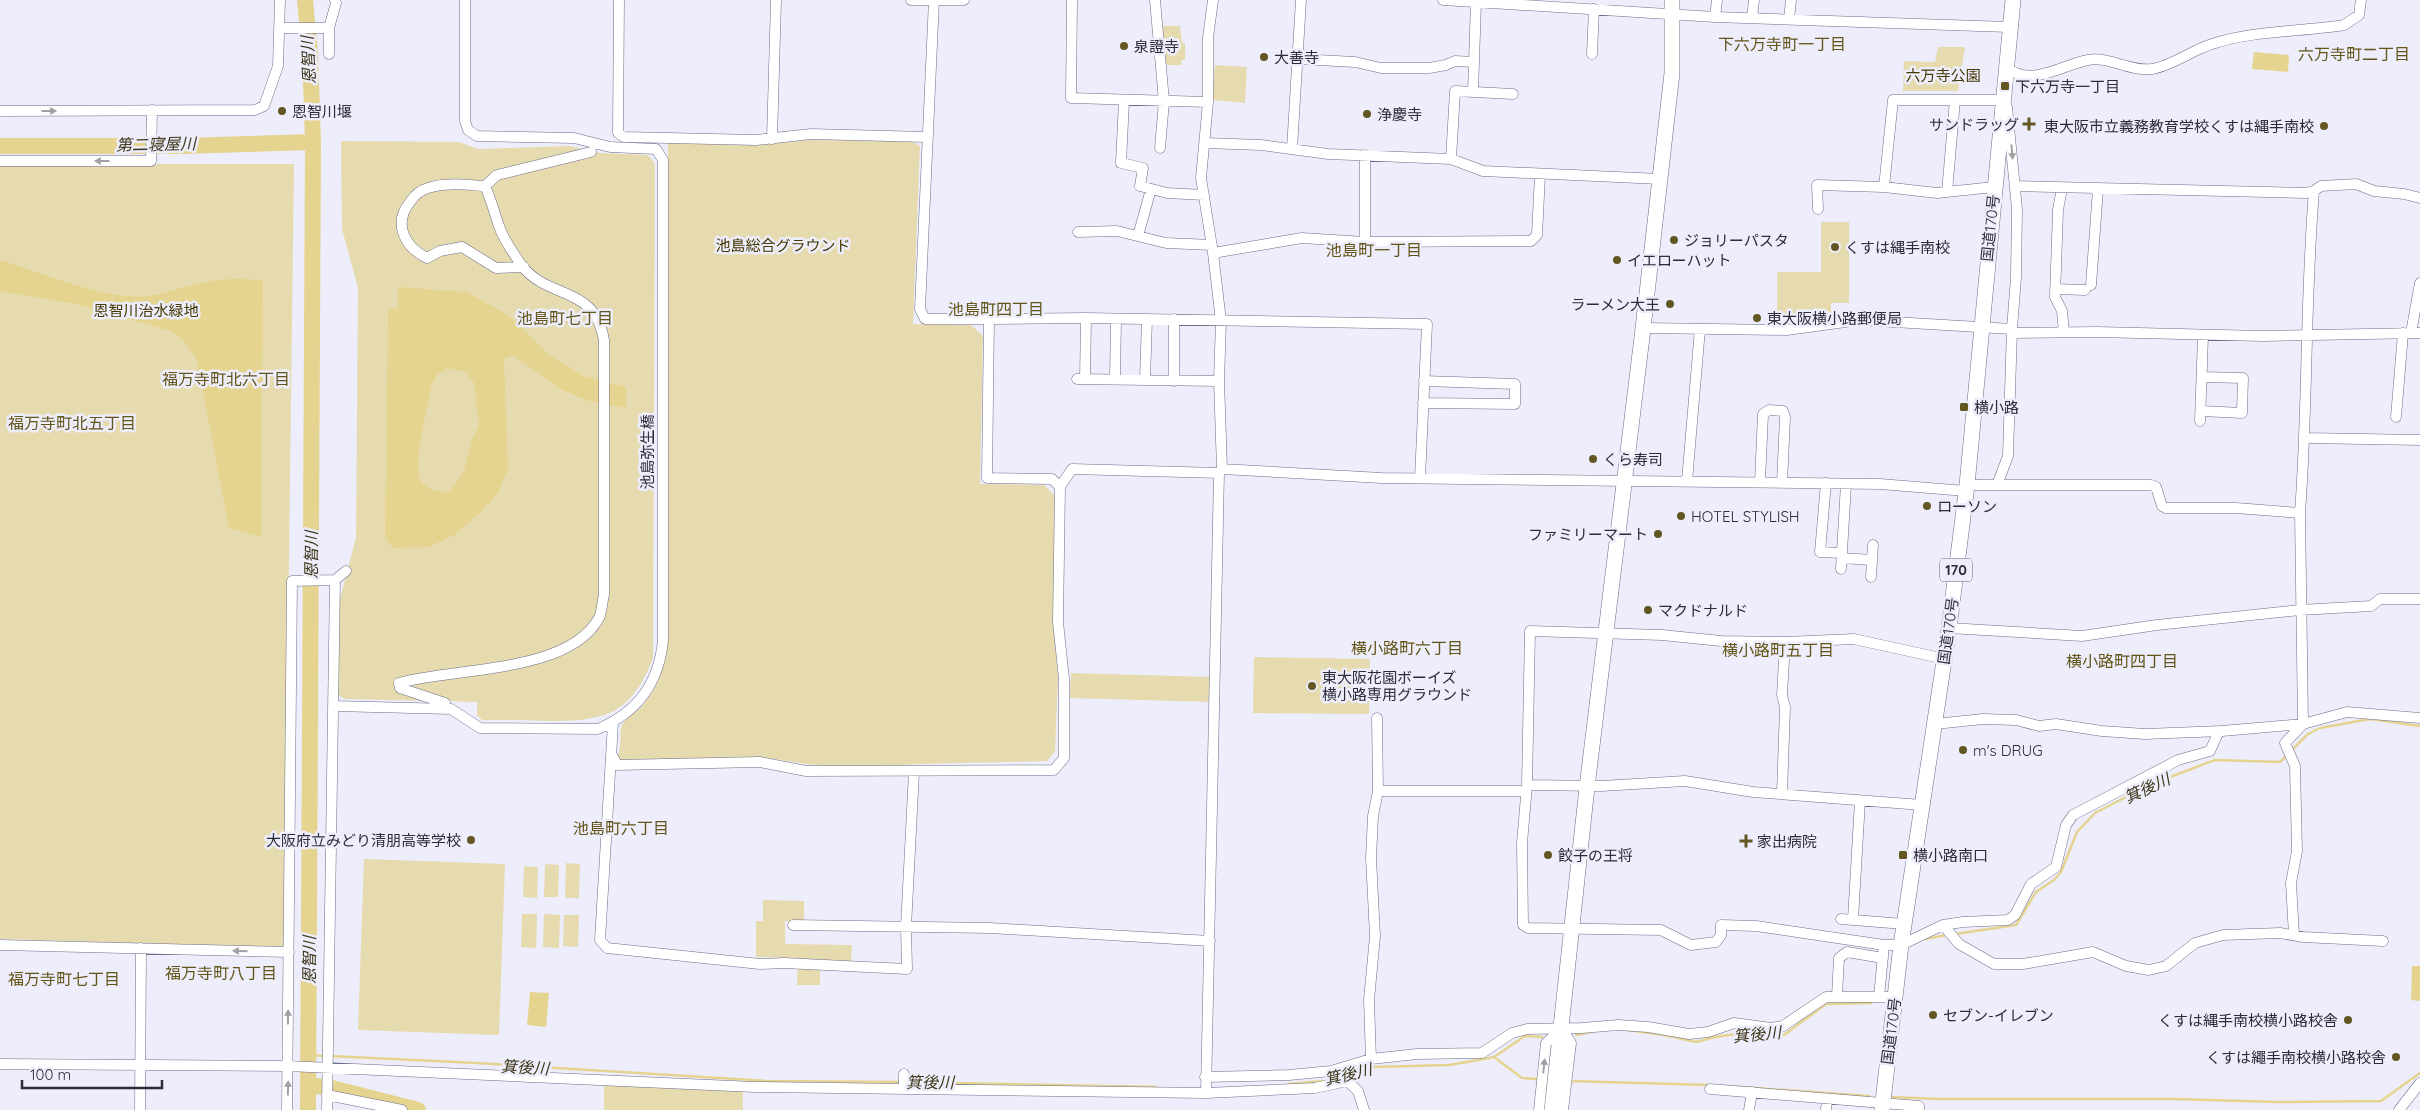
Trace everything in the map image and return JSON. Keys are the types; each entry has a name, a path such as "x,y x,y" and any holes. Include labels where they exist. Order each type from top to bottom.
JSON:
{"highway":[{"name":"国道170号","path":"1882,1107 1901,945 1945,658 1966,488 2005,66 2013,0"},
{"path":"1552,1110 1587,787 1644,328 1672,73 1672,7"}],"street":[{"path":"0,111 255,110 264,106 278,66 280,0"},
{"path":"465,0 466,120 468,130 477,136 574,138 610,147 656,149 666,137"},
{"path":"619,0 618,133 624,137 772,139 811,134 927,137"},
{"path":"772,139 776,0"},
{"path":"911,0 964,0"},
{"path":"934,0 920,309 925,318 1116,318 1426,324 1420,478"},
{"path":"1072,0 1071,98 1208,102"},
{"path":"1155,0 1164,101 1160,148"},
{"path":"1206,1093 1220,471 1219,381 1221,321 1213,249 1200,178 1208,102 1208,38 1213,0"},
{"path":"1292,149 1299,59 1301,0"},
{"path":"1443,0 1595,6 1643,12 1672,7 1715,17 2009,28"},
{"path":"1643,12 1644,0"},
{"path":"1715,17 1717,0"},
{"path":"1752,18 1754,0"},
{"path":"1789,19 1791,0"},
{"path":"2005,66 2012,73 2028,75 2050,74 2069,65 2090,59 2138,69 2153,69 2211,44 2238,37 2344,25 2359,15 2361,0"},
{"path":"329,54 329,28 337,1"},
{"path":"1473,92 1476,2"},
{"path":"1592,54 1595,6"},
{"path":"280,28 329,28"},
{"path":"1299,59 1355,62 1381,68 1429,68 1455,61 1474,62"},
{"path":"1451,159 1455,91 1513,94"},
{"path":"1884,187 1893,100 1955,100 2003,93 2009,118 2015,186 2016,277 2012,331 2008,456 1997,485"},
{"path":"1124,100 1121,163 1143,168 1140,186 1180,194 1204,195"},
{"path":"1947,192 1955,100"},
{"path":"0,161 151,161 152,110"},
{"path":"1205,143 1365,155 1451,159 1483,171 1540,175 1660,178"},
{"name":"池島弥生橋","path":"614,723 641,700 654,680 661,660 663,640 664,169 663,160 656,149"},
{"path":"524,268 496,268 462,247 440,250 426,258 412,249 406,239 401,228 401,216 415,196 426,188 446,185 485,186 497,175 591,152"},
{"path":"1364,242 1365,155"},
{"path":"1078,232 1118,231 1172,244 1213,249 1302,238 1364,242 1531,241 1537,235 1540,175"},
{"path":"2015,186 2098,189 2314,191 2321,186 2356,184 2374,191 2404,194 2420,198"},
{"path":"1818,209 1817,185 1884,187 1937,193 1994,187"},
{"path":"445,703 400,688 399,683 530,660 569,647 583,637 599,617 604,595 604,340 602,328 599,318 583,302 543,282 524,268 499,227 493,202 485,186"},
{"path":"2062,188 2058,210 2055,297 2062,311 2064,332"},
{"path":"1138,236 1151,189"},
{"path":"2055,289 2088,288 2098,189"},
{"path":"2294,935 2291,883 2297,851 2295,766 2285,744 2303,724 2300,513 2306,438 2307,334 2314,191"},
{"path":"2396,417 2420,283"},
{"path":"1086,318 1081,379 1219,381"},
{"path":"1115,379 1116,318"},
{"path":"989,319 987,478 1052,479 1060,486"},
{"path":"1145,380 1147,319"},
{"path":"1174,320 1174,381"},
{"path":"1644,328 1788,330 1860,320 1980,326 2012,331 2203,336 2411,333"},
{"path":"1687,481 1700,329"},
{"path":"2202,376 2243,378 2242,413 2200,416 2203,336"},
{"path":"1423,402 1515,404 1515,384 1424,381"},
{"path":"1760,482 1763,414 1769,410 1783,411 1785,417 1782,483"},
{"path":"2306,438 2420,440"},
{"path":"612,755 617,765 760,762 806,771 1054,770 1064,758 1064,679 1058,622 1060,486 1072,469 1220,471 1382,478 1889,484 1966,488 1997,485 2151,485 2156,487 2162,506 2166,508 2236,508 2300,513"},
{"path":"1826,483 1820,552 1842,560 1872,560"},
{"path":"1842,560 1846,484"},
{"path":"1871,577 1873,545"},
{"path":"287,1110 289,1066 292,581 330,580 346,572"},
{"path":"327,1110 324,1067 328,1043 334,706 330,580"},
{"path":"1949,628 2082,636 2300,610 2371,606 2380,599 2420,599"},
{"path":"1945,658 1854,639 1785,642 1721,641 1662,635 1530,632 1526,788 1522,843 1523,926 1528,928 1661,930 1691,945 1716,942 1721,935 1721,925 1884,945 1901,945 1943,926 1964,922 2008,920 2015,915 2031,884 2056,867 2066,825 2073,815 2178,760 2210,751 2219,731"},
{"path":"1782,794 1785,707 1782,695 1785,642"},
{"path":"334,706 451,709 480,728 598,730 614,723 609,771 600,940 607,948 760,964 784,963 907,969 906,927 914,772"},
{"path":"1935,724 1970,722 1983,719 2016,720 2039,726 2056,724 2102,731 2145,734 2219,731 2303,724 2347,712 2420,718"},
{"path":"1371,1059 1369,1000 1375,936 1371,858 1373,816 1378,791 1376,718"},
{"path":"1378,791 1587,787 1685,781 1753,792 1814,795 1860,801 1922,805"},
{"path":"1853,919 1860,801"},
{"path":"1841,919 1904,924"},
{"path":"792,925 990,928 1210,941"},
{"path":"1943,926 1959,944 1994,964 2023,964 2093,952 2126,966 2150,970 2166,966 2195,943 2223,935 2280,933 2383,941"},
{"path":"0,945 289,952"},
{"path":"1879,997 1884,945"},
{"path":"140,1110 141,948"},
{"path":"1837,996 1839,958 1847,952 1883,958"},
{"path":"1205,1077 1256,1078 1331,1071 1371,1059 1417,1054 1482,1053 1512,1033 1527,1029 1562,1029 1618,1025 1648,1027 1689,1034 1708,1032 1734,1023 1771,1028 1783,1026 1826,998 1837,996 1895,998"},
{"path":"1539,1110 1546,1043 1562,1029"},
{"path":"1562,1029 1571,1043 1563,1110"},
{"path":"0,1064 289,1066 755,1087 1206,1093 1316,1088 1347,1081 1358,1091 1364,1110"},
{"path":"904,1074 904,1088"},
{"path":"2399,1110 2420,1083"},
{"path":"1710,1089 1827,1099 1882,1107 1919,1106 1919,1110"},
{"path":"327,1090 402,1110"},
{"path":"1749,1110 1752,1092"},
{"path":"1826,1110 1827,1099"}],"green space":[{"path":"1159,26 1180,26 1182,43 1185,43 1185,60 1181,60 1182,65 1162,65"},
{"name":"六万寺公園","path":"1938,47 1965,47 1958,91 1903,91 1904,61 1935,62"},
{"path":"1215,65 1247,67 1245,103 1212,100"},
{"name":"池島総合グラウンド","path":"809,140 912,141 920,146 913,324 971,325 983,336 980,484 1044,485 1055,496 1053,621 1058,677 1055,751 1047,761 872,767 813,765 768,758 621,761 618,755 622,725 642,706 652,692 663,668 668,642 668,143 767,144"},
{"path":"341,141 459,142 478,149 569,146 601,153 648,155 655,164 653,658 645,677 635,692 614,711 600,716 568,721 482,720 477,715 477,702 345,699 338,695 337,611 356,537 358,288 342,229"},
{"name":"恩智川治水緑地","path":"0,164 294,164 284,948 0,939"},
{"name":"くすは縄手南校","path":"1821,222 1849,222 1849,303 1831,303 1831,318 1777,318 1777,272 1821,272"},
{"name":"東大阪花園ボーイズ 横小路専用グラウンド","path":"1254,657 1370,659 1369,714 1253,713"},
{"path":"1071,673 1213,677 1212,702 1070,698"},
{"path":"364,859 505,864 499,1035 358,1030"},
{"path":"566,863 580,864 579,898 565,898"},
{"path":"545,864 559,865 558,897 544,897"},
{"path":"524,866 538,867 537,898 523,897"},
{"path":"763,900 804,901 804,921 785,921 785,944 852,945 851,962 820,962 820,985 797,985 798,958 756,957 756,921 763,921"},
{"path":"522,914 537,914 536,948 521,947"},
{"path":"544,914 560,915 559,948 543,947"},
{"path":"564,915 579,915 578,947 563,946"},
{"path":"604,1085 743,1090 743,1110 604,1110"}],"shaded area":[{"path":"2254,52 2289,55 2288,72 2252,69"},
{"path":"0,260 94,290 131,296 154,295 213,281 235,279 263,280 261,537 229,528 197,361 185,342 167,330 77,304 0,291"},
{"path":"398,287 466,292 507,314 548,354 584,376 626,387 626,408 589,401 560,389 513,355 504,359 508,468 498,493 482,511 456,534 429,547 393,548 385,538 388,310 398,308","holes":["448,368 466,372 474,383 479,426 471,443 462,475 448,492 433,490 421,481 418,462 431,386 437,375"]},
{"path":"2412,966 2420,966 2420,1001 2411,1000"},
{"path":"530,992 549,993 546,1027 527,1025"}],"waterway":[{"name":"恩智川","path":"305,0 310,52 313,142 308,1110"},
{"name":"第二寝屋川","path":"0,146 183,146 313,142"},
{"name":"箕後川","path":"2291,751 2308,734 2320,728 2370,719 2420,726"},
{"name":"箕後川","path":"1955,934 2016,925 2036,892 2054,880 2061,872 2077,832 2095,813 2149,785 2215,760 2280,762 2287,755"},
{"name":"箕後川","path":"1925,939 1947,935"},
{"name":"箕後川","path":"1627,1030 1696,1042 1749,1032 1784,1035 1826,1004 1871,1003"},
{"name":"箕後川","path":"1576,1035 1592,1032"},
{"name":"箕後川","path":"1346,1077 1373,1067 1449,1065 1494,1057 1525,1036 1542,1037"},
{"name":"箕後川","path":"309,1055 325,1056"},
{"name":"箕後川","path":"330,1056 767,1081 901,1082"},
{"path":"1494,1057 1522,1078 1538,1079"},
{"path":"1890,1097 1940,1099 2173,1099 2278,1102 2381,1101 2420,1073"},
{"name":"箕後川","path":"1289,1084 1323,1081"},
{"path":"1570,1081 1708,1085"},
{"name":"箕後川","path":"907,1082 1156,1087"},
{"path":"308,1085 332,1088 418,1110"},
{"path":"1729,1086 1869,1096"}],"place":[{"name":"泉證寺","path":"1124,46"},
{"name":"大善寺","path":"1264,57"},
{"name":"下六万寺一丁目","path":"2005,86"},
{"name":"恩智川堰","path":"282,111"},
{"name":"浄慶寺","path":"1367,114"},
{"name":"サンドラッグ","path":"2029,124"},
{"name":"東大阪市立義務教育学校くすは縄手南校","path":"2324,126"},
{"name":"ジョリーパスタ","path":"1674,240"},
{"name":"くすは縄手南校","path":"1835,247"},
{"name":"イエローハット","path":"1617,260"},
{"name":"ラーメン大王","path":"1670,304"},
{"name":"東大阪横小路郵便局","path":"1757,318"},
{"name":"横小路","path":"1964,407"},
{"name":"くら寿司","path":"1593,459"},
{"name":"ローソン","path":"1927,506"},
{"name":"HOTEL STYLISH","path":"1681,516"},
{"name":"ファミリーマート","path":"1658,534"},
{"name":"マクドナルド","path":"1648,610"},
{"name":"東大阪花園ボーイズ 横小路専用グラウンド","path":"1312,686"},
{"name":"m's DRUG","path":"1963,750"},
{"name":"大阪府立みどり清朋高等学校","path":"471,840"},
{"name":"家出病院","path":"1746,841"},
{"name":"餃子の王将","path":"1548,855"},
{"name":"横小路南口","path":"1903,855"},
{"name":"セブン-イレブン","path":"1933,1015"},
{"name":"くすは縄手南校横小路校舎","path":"2348,1020"},
{"name":"くすは繩手南校横小路校舎","path":"2396,1057"}],"district":[{"name":"下六万寺町一丁目","path":"1782,44"},
{"name":"六万寺町二丁目","path":"2354,54"},
{"name":"池島町一丁目","path":"1374,250"},
{"name":"池島町四丁目","path":"996,309"},
{"name":"池島町七丁目","path":"565,318"},
{"name":"福万寺町北六丁目","path":"226,379"},
{"name":"福万寺町北五丁目","path":"72,423"},
{"name":"横小路町六丁目","path":"1407,648"},
{"name":"横小路町五丁目","path":"1778,650"},
{"name":"横小路町四丁目","path":"2122,661"},
{"name":"池島町六丁目","path":"621,828"},
{"name":"福万寺町八丁目","path":"221,973"},
{"name":"福万寺町七丁目","path":"64,979"}]}
